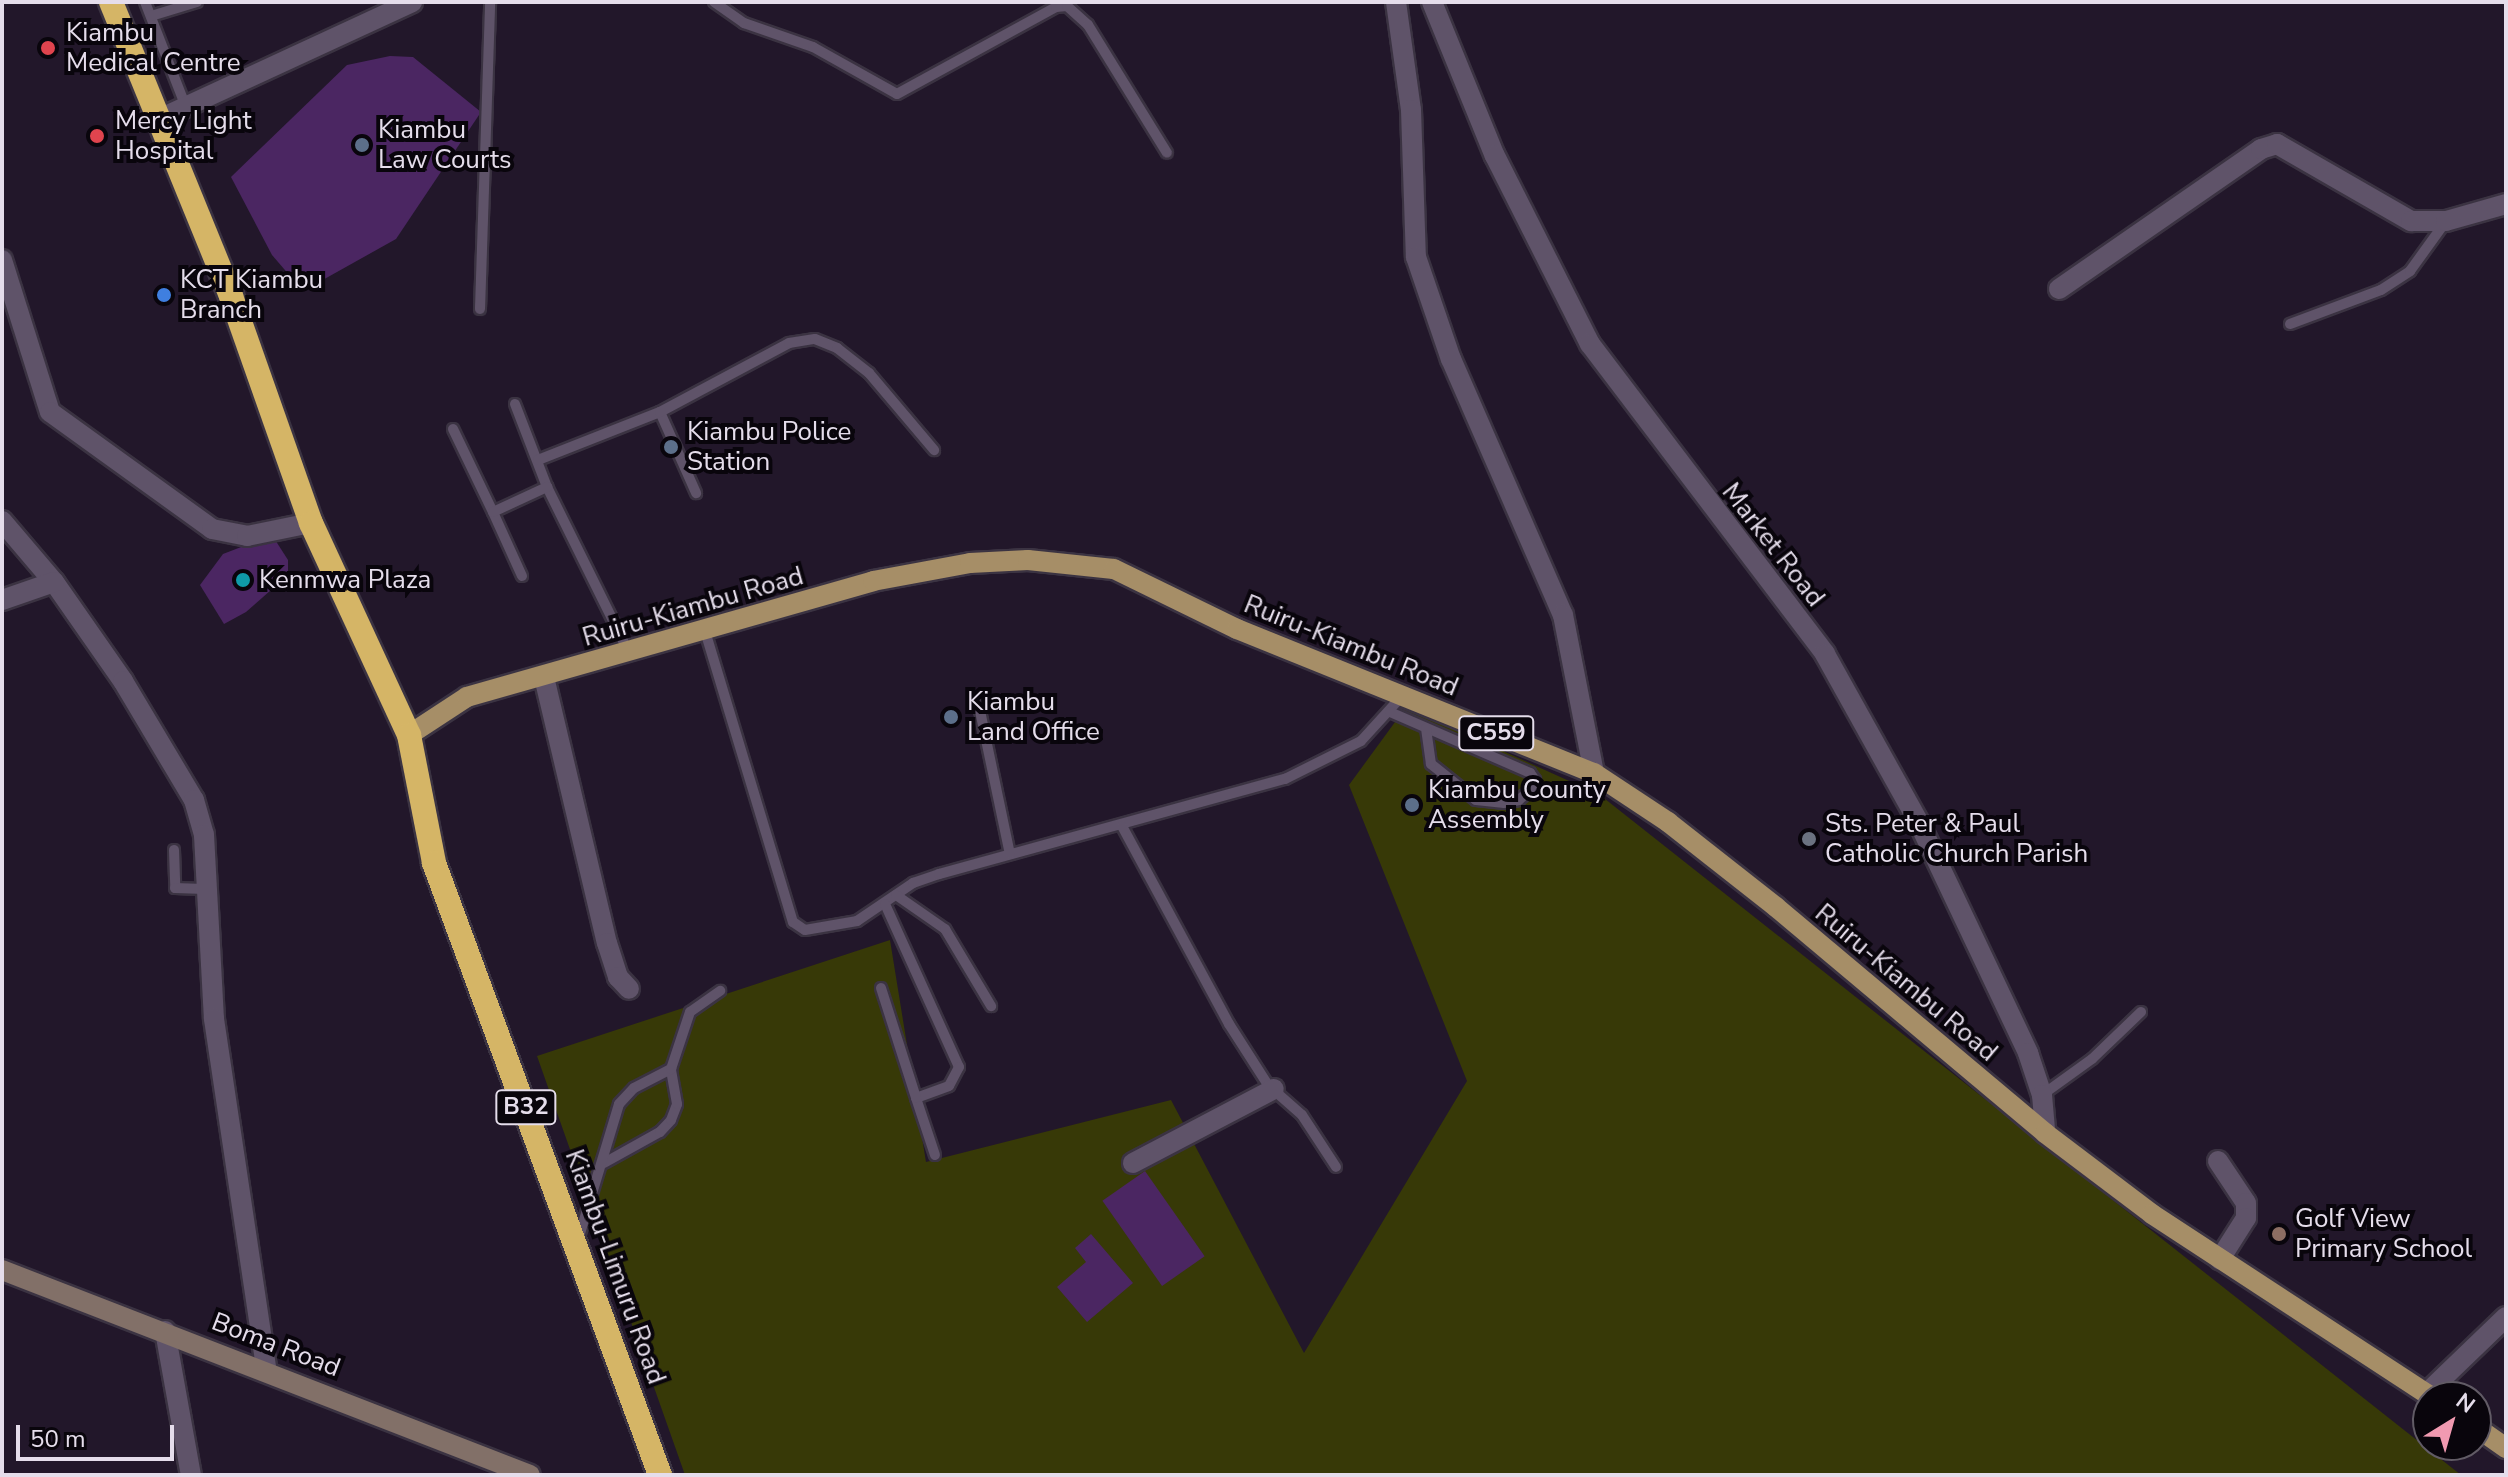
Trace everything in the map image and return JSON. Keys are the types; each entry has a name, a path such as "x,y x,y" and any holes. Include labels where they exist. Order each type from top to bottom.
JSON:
{"highway":[{"name":"Kiambu-Limuru Road","path":"111,2 231,296 311,523 409,735 434,863 578,1242 660,1475"}],"main road":[{"name":"Ruiru-Kiambu Road","path":"409,735 467,697 873,581 970,563 1028,560 1114,569 1237,629 1594,773 1668,822 1764,898 2045,1133 2220,1259 2412,1384"},
{"name":"Boma Road","path":"2,1270 266,1369 528,1475"}],"street":[{"path":"157,120 412,2"},
{"path":"1396,2 1411,110 1416,257 1451,359 1563,615 1594,773"},
{"name":"Market Road","path":"1432,2 1495,156 1562,294 1638,412 1825,654 1919,823 2028,1053 2042,1095 2045,1133"},
{"path":"2059,289 2261,149 2277,144 2411,221 2446,221 2506,204"},
{"path":"2,260 50,412 212,529 247,536 311,523"},
{"path":"2,521 54,582 123,681 194,800 204,835 204,889 214,1019 266,1369"},
{"path":"2,600 54,582"},
{"path":"544,677 607,943 618,977 629,989"},
{"path":"1133,1163 1274,1089"},
{"path":"2218,1161 2246,1203 2246,1218 2220,1259"},
{"path":"2443,1381 2506,1317"},
{"path":"165,1331 191,1475"}],"lane":[{"path":"145,2 186,107"},
{"path":"151,16 197,2"},
{"path":"480,309 490,2"},
{"path":"714,2 744,23 813,47 897,94 1056,7 1067,6 1088,25 1167,153"},
{"path":"2290,324 2381,290 2410,271 2446,221"},
{"path":"538,460 660,412 789,343 815,339 837,348 869,373 934,450"},
{"path":"515,404 547,487 628,651"},
{"path":"660,412 696,493"},
{"path":"453,429 522,576"},
{"path":"493,512 547,487"},
{"path":"705,631 793,922 805,930 837,927 939,874 1122,826 1321,764 1361,741 1403,695"},
{"path":"979,706 1010,854"},
{"path":"1390,712 1530,773 1535,780 1530,790 1519,800 1504,803 1476,800 1431,764 1426,728"},
{"path":"1122,826 1229,1024 1274,1089 1302,1115 1336,1167"},
{"path":"174,850 175,888 204,889"},
{"path":"896,895 945,929 991,1006"},
{"path":"885,904 959,1067 949,1086 916,1098"},
{"path":"881,988 935,1155"},
{"path":"604,1163 671,1120 677,1104 671,1069 690,1012 720,991"},
{"path":"2042,1095 2092,1059 2141,1012"},
{"path":"578,1242 604,1163 619,1104 634,1088 671,1069"}],"shaded area":[{"path":"1406,707 1600,795 2412,1436 2412,1461 2443,1461 2461,1475 685,1475 537,1056 890,940 926,1162 1171,1100 1304,1353 1467,1081 1349,785"}],"building":[{"name":"Kiambu Law Courts","path":"390,56 413,57 481,112 396,239 303,291 272,255 231,177 347,65"},
{"name":"Kenmwa Plaza","path":"272,535 288,560 288,575 246,612 224,624 200,585 223,554"},
{"path":"1145,1171 1205,1256 1162,1286 1102,1201"},
{"path":"1091,1234 1133,1283 1087,1322 1057,1287 1086,1262 1075,1248"}],"place":[{"name":"Kiambu Medical Centre","path":"48,48"},
{"name":"Mercy Light Hospital","path":"97,136"},
{"name":"Kiambu Law Courts","path":"362,145"},
{"name":"KCT Kiambu Branch","path":"164,295"},
{"name":"Kiambu Police Station","path":"671,447"},
{"name":"Kenmwa Plaza","path":"243,580"},
{"name":"Kiambu Land Office","path":"951,717"},
{"name":"Kiambu County Assembly","path":"1412,805"},
{"name":"Sts. Peter & Paul Catholic Church Parish","path":"1809,839"},
{"name":"Golf View Primary School","path":"2279,1234"}]}
